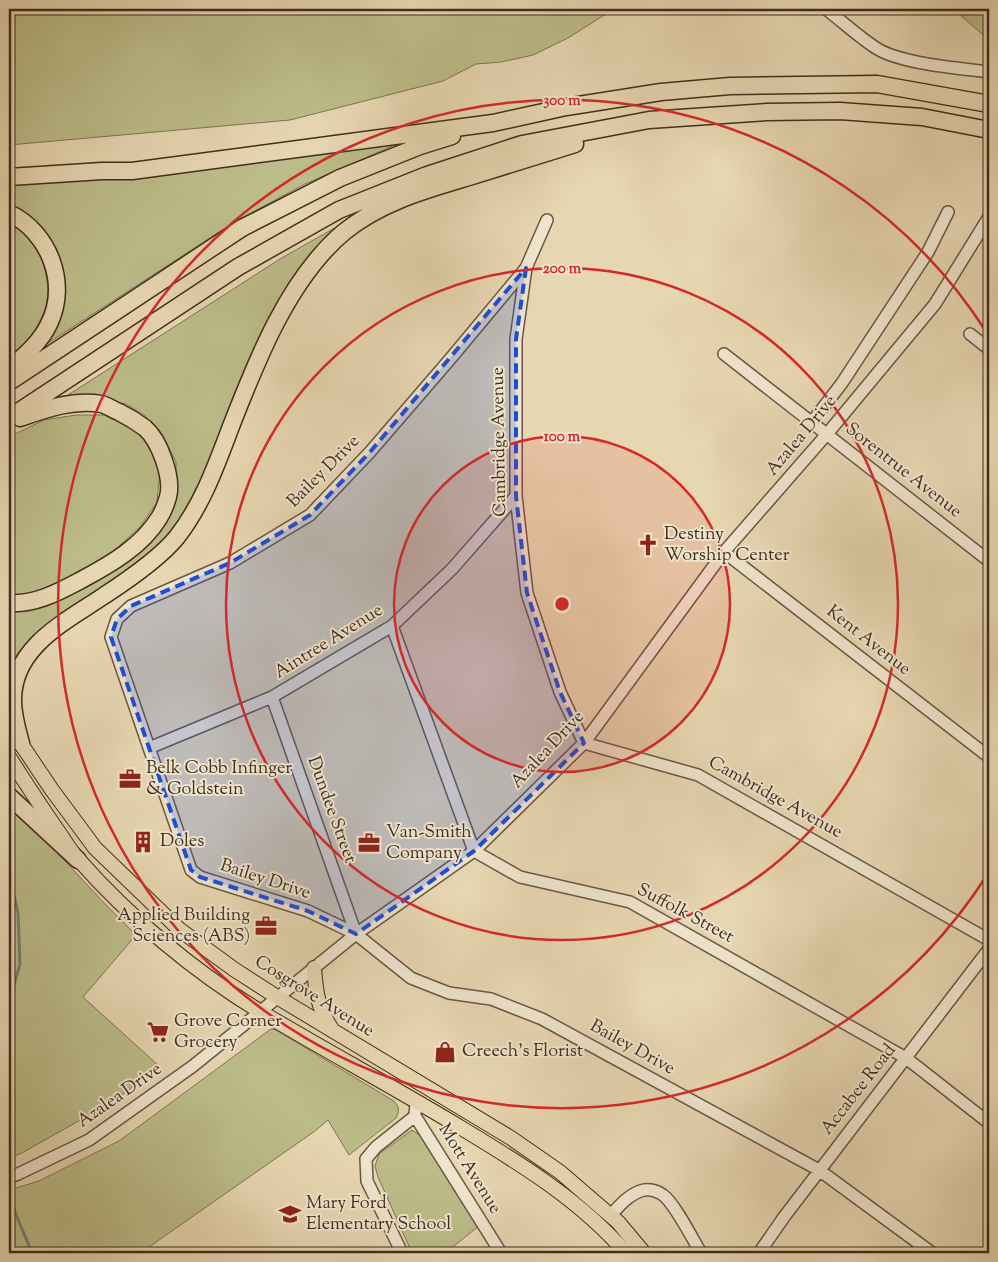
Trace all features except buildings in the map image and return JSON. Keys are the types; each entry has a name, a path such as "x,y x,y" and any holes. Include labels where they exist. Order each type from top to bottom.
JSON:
{"highway":[{"path":"9,177 132,171 493,123 566,107 642,95 730,86 876,84 989,104"},
{"path":"9,418 238,267 339,210 427,175 522,144 649,120 767,112 840,111 922,117 989,130"},
{"path":"21,743 14,716 13,698 16,680 26,657 46,635 147,565 177,537 212,477 251,377 287,301 302,278 343,233 362,219 407,196 649,120"},
{"path":"9,382 242,228 340,178 420,146 493,123"},
{"path":"9,213 27,225 42,240 50,254 57,286 54,313 41,338 32,349 9,369"},
{"path":"9,422 46,408 76,403 103,404 145,428 160,449 167,472 169,496 160,517 146,537 123,554 93,574 54,594 19,604 9,604"},
{"path":"9,796 78,860"}],"main road":[{"name":"Cosgrove Avenue","path":"9,723 52,790 95,848 180,930 277,998 511,1138 560,1172 618,1222 644,1253"},
{"name":"Cosgrove Avenue","path":"9,757 78,860 167,945 260,1011 511,1158 558,1190 613,1238 626,1253"},
{"path":"314,968 321,1012 332,1031"}],"street":[{"path":"827,10 877,48 895,56 930,64 989,72"},
{"path":"812,422 842,383 928,252 948,212"},
{"name":"Azalea Drive","path":"9,1177 89,1140 193,1066 356,934 474,850 584,743 724,552 827,434 934,304 989,217"},
{"name":"Cambridge Avenue","path":"547,220 526,268 516,339 516,496 528,593 560,692 584,743 698,774 989,940"},
{"name":"Bailey Drive","path":"526,268 376,445 310,515 230,563 131,606 117,619 111,637 191,870 200,877 308,911 356,934 411,978 449,993 491,999 542,1019 819,1170 932,1253"},
{"path":"970,334 989,349"},
{"name":"Sorentrue Avenue","path":"724,354 989,561"},
{"name":"Aintree Avenue","path":"150,748 272,698 392,626 452,569 516,496"},
{"name":"Kent Avenue","path":"724,552 989,757"},
{"path":"392,626 474,850"},
{"name":"Dundee Street","path":"272,698 356,934"},
{"name":"Suffolk Street","path":"474,850 520,877 630,902 906,1058 989,1123"},
{"name":"Accabee Road","path":"759,1253 784,1216 989,949"},
{"name":"Mott Avenue","path":"416,1101 415,1116 502,1253"},
{"path":"402,1253 367,1181 366,1159 376,1147 415,1116"},
{"path":"610,1216 635,1194 644,1190 657,1191 669,1201 701,1253"}],"highlighted area":[{"path":"526,268 516,339 516,496 527,593 560,692 584,743 474,851 356,934 308,911 200,877 191,870 111,637 117,619 131,606 230,563 310,515 370,452"}],"green space":[{"path":"9,9 614,9 568,38 533,55 501,62 476,64 443,81 290,120 9,145"},
{"path":"953,9 989,9 989,40"},
{"path":"411,138 305,184 236,221 39,349 61,267 9,206 9,186 160,172"},
{"path":"354,217 310,257 202,485 173,529 152,552 128,571 33,635 17,654 11,667 9,680 9,607 66,597 105,576 176,491 176,462 159,430 144,415 126,404 101,399 70,401 68,395 280,259"},
{"path":"9,224 27,237 40,256 47,279 48,290 43,315 31,337 9,358"},
{"path":"76,415 104,415 124,421 140,431 155,449 160,471 157,502 140,527 99,564 35,592 9,596 9,437 44,420"},
{"path":"9,801 136,935 83,997 159,1066 114,1101 20,1154 9,1158"},
{"path":"271,1029 276,1030 394,1101 398,1109 396,1118 349,1155 328,1120 149,1247 152,1253 9,1253 9,1190 39,1181 119,1141"},
{"path":"412,1130 420,1135 479,1226 445,1253 412,1253 378,1177 375,1166 379,1154"}],"waterway":[{"path":"9,886 15,899 18,913 20,964 9,1002"},
{"path":"10,1200 32,1253"}],"place":[{"name":"Destiny Worship Center","path":"648,545"},
{"name":"Belk Cobb Infinger & Goldstein","path":"130,779"},
{"name":"Doles","path":"143,842"},
{"name":"Van-Smith Company","path":"369,843"},
{"name":"Applied Building Sciences (ABS)","path":"266,926"},
{"name":"Grove Corner Grocery","path":"158,1032"},
{"name":"Creech's Florist","path":"445,1052"},
{"name":"Mary Ford Elementary School","path":"290,1214"}]}
